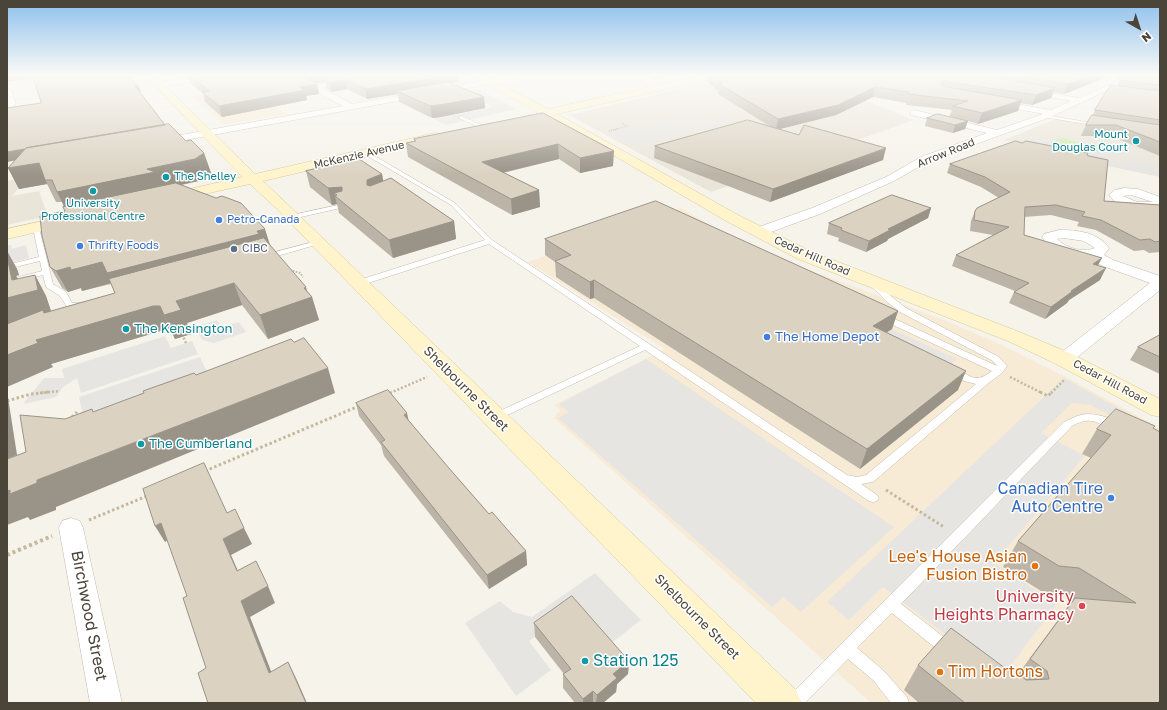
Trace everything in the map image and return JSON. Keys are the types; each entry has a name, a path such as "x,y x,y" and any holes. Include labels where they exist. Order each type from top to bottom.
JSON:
{"main road":[{"name":"Shelbourne Street","path":"183,109 783,703"},
{"name":"Cedar Hill Road","path":"540,109 758,232 804,255 956,313 1072,363 1160,409"},
{"path":"529,116 559,109"},
{"path":"463,131 496,124"},
{"name":"McKenzie Avenue","path":"152,201 445,135"},
{"path":"7,234 83,217"}],"street":[{"path":"149,143 338,109"},
{"path":"1025,109 1048,114"},
{"name":"Arrow Road","path":"758,232 816,211 890,179 925,159 1059,109"},
{"path":"914,113 998,133"},
{"path":"1072,363 1160,281 1108,263 1092,254"},
{"name":"Birchwood Street","path":"71,528 106,703"}],"lane":[{"path":"1048,114 1106,126"},
{"path":"461,118 482,127"},
{"path":"366,153 453,204 490,241 873,498"},
{"path":"292,217 343,206"},
{"path":"36,228 49,284 63,294 70,305 91,305"},
{"path":"359,283 490,241"},
{"path":"260,259 317,243"},
{"path":"7,267 43,258"},
{"path":"7,282 47,272"},
{"path":"843,478 857,481 869,479 999,371 1002,366 996,359 903,310 890,300 872,282"},
{"path":"878,315 999,371"},
{"path":"494,418 646,346"},
{"path":"949,370 969,380 986,381"},
{"path":"794,703 1077,417 1096,418 1128,433"},
{"path":"891,604 956,655"},
{"path":"847,649 878,675 901,703"}],"path":[{"path":"606,132 628,126 622,124 624,123"},
{"path":"286,269 300,274 303,277"},
{"path":"181,332 186,343"},
{"path":"999,371 1048,396 1072,363"},
{"path":"380,397 446,369"},
{"path":"7,402 30,394 60,391"},
{"path":"203,472 365,403"},
{"path":"68,421 77,412"},
{"path":"7,555 152,494"}],"shaded area":[{"path":"206,109 279,109 286,114 224,125"},
{"path":"482,109 515,109 446,125 434,119"},
{"path":"594,109 887,109 914,120 711,192 569,115"},
{"path":"726,117 732,119 723,124 636,146 604,133 627,127 633,129 662,122 671,122 685,127"},
{"path":"1060,117 1160,133 1160,177 1074,159 1004,140"},
{"path":"1030,136 1084,151 1073,155 1019,140"},
{"path":"1134,151 1145,156 1100,157 1089,152"},
{"path":"1093,157 1127,164 1130,160 1160,166 1160,176 1077,159"},
{"path":"27,177 12,196 39,191 48,216 7,225 7,181"},
{"path":"681,208 719,231 774,257 944,320 1002,345 1062,375 1160,428 1160,703 871,703 554,418 560,410 554,405 665,349 528,262"},
{"path":"11,245 12,249 26,245 29,258 7,264 7,246"},
{"path":"217,320 222,327 239,322 246,332 214,343 202,340 195,327"},
{"path":"892,329 957,359 933,377 867,345"},
{"path":"165,336 171,348 192,341 198,354 81,393 77,378 63,387 56,397 23,404 44,378 64,378 62,369"},
{"path":"200,357 212,383 75,422 82,411 79,397"},
{"path":"646,359 894,527 801,612 783,597 772,607 558,418 569,412 559,404"},
{"path":"1064,378 1160,431 1160,443 1091,405 1072,403 1041,433 1085,456 994,563 1057,604 1002,677 883,587 849,620 827,602"},
{"path":"595,573 641,620 605,648 572,610 529,641 551,670 516,696 465,623 500,601 513,612 532,617"}],"green space":[{"path":"1062,138 1095,147 1105,147 1112,151 1088,151 1051,142"}],"building":[{"path":"7,109 153,109 165,125 26,148 7,152"},
{"path":"761,109 820,109 778,119"},
{"path":"966,109 994,109 982,113"},
{"path":"1160,109 1160,120 1095,110"},
{"path":"543,113 614,151 580,158 558,144 482,162 539,190 511,199 406,143 416,141 414,139"},
{"path":"938,114 968,121 955,125 927,118"},
{"path":"1092,115 1160,125 1160,142 1116,125 1086,125"},
{"path":"748,120 799,135 804,125 886,148 773,189 655,146"},
{"path":"169,124 186,141 191,140 204,153 195,159 147,169 155,172 57,192 52,180 45,180 39,163 8,168 26,148"},
{"path":"1016,141 1022,143 1026,141 1088,153 1087,155 1089,156 1108,160 1104,201 1160,205 1160,241 1155,242 1150,239 1140,240 1101,220 1082,216 1085,212 1056,205 1025,207 1024,235 1102,258 1093,264 1106,268 1071,291 1073,291 1051,307 1014,292 1029,283 956,255 1009,227 974,220 975,211 977,208 1010,192 985,177 950,164"},
{"path":"359,159 382,174 367,180 367,185 370,186 391,178 454,221 389,240 335,196 337,195 334,193 342,191 342,187 328,188 306,171"},
{"path":"176,183 216,198 222,196 241,203 265,229 257,231 259,234 107,273 102,262 71,270 70,267 56,271 50,267 42,236 40,216 65,211 63,207"},
{"path":"892,195 931,208 888,229 890,230 869,241 841,230 842,228 829,223"},
{"name":"The Home Depot","path":"656,201 898,311 873,326 966,371 867,449 594,280 590,282 555,261 571,255 545,239"},
{"path":"264,238 306,287 304,288 312,297 260,315 234,283 176,301 181,310 164,315 160,306 153,306 36,340 38,343 7,355 7,324 43,310 44,313 115,293 109,279"},
{"path":"8,261 12,280 35,275 38,290 7,298"},
{"path":"1160,335 1160,357 1138,347"},
{"path":"304,338 328,368 37,480 37,483 10,494 10,490 7,491 7,459 26,452 20,415 65,419 92,409 93,412 144,393 143,391 194,373 196,375 291,339 294,342"},
{"path":"388,390 407,413 404,415 448,467 489,514 492,512 526,551 487,575 381,442 385,440 356,403"},
{"path":"1116,409 1155,426 1153,428 1160,432 1160,700 1158,703 965,703 918,665 951,628 1017,677 1019,674 1026,680 1049,679 1047,671 1030,659 1075,598 1136,603 1079,568 1059,566 1018,541 1111,435 1097,429"},
{"path":"204,463 227,513 235,509 244,528 223,539 237,571 256,561 268,586 241,601 269,673 288,662 306,703 208,703 198,673 206,668 183,598 187,596 161,523 155,526 143,489"},
{"name":"Station 125","path":"572,596 629,661 613,674 617,678 597,695 593,691 583,699 563,674 571,669 534,623"}],"place":[{"name":"Mount Douglas Court","path":"1136,141"},
{"name":"The Shelley","path":"166,177"},
{"name":"University Professional Centre","path":"93,191"},
{"name":"Petro-Canada","path":"219,220"},
{"name":"Thrifty Foods","path":"80,246"},
{"name":"CIBC","path":"234,249"},
{"name":"The Kensington","path":"126,329"},
{"name":"The Home Depot","path":"767,337"},
{"name":"The Cumberland","path":"141,444"},
{"name":"Canadian Tire Auto Centre","path":"1111,498"},
{"name":"Lee's House Asian Fusion Bistro","path":"1035,566"},
{"name":"University Heights Pharmacy","path":"1082,606"},
{"name":"Station 125","path":"585,661"},
{"name":"Tim Hortons","path":"940,672"}]}
